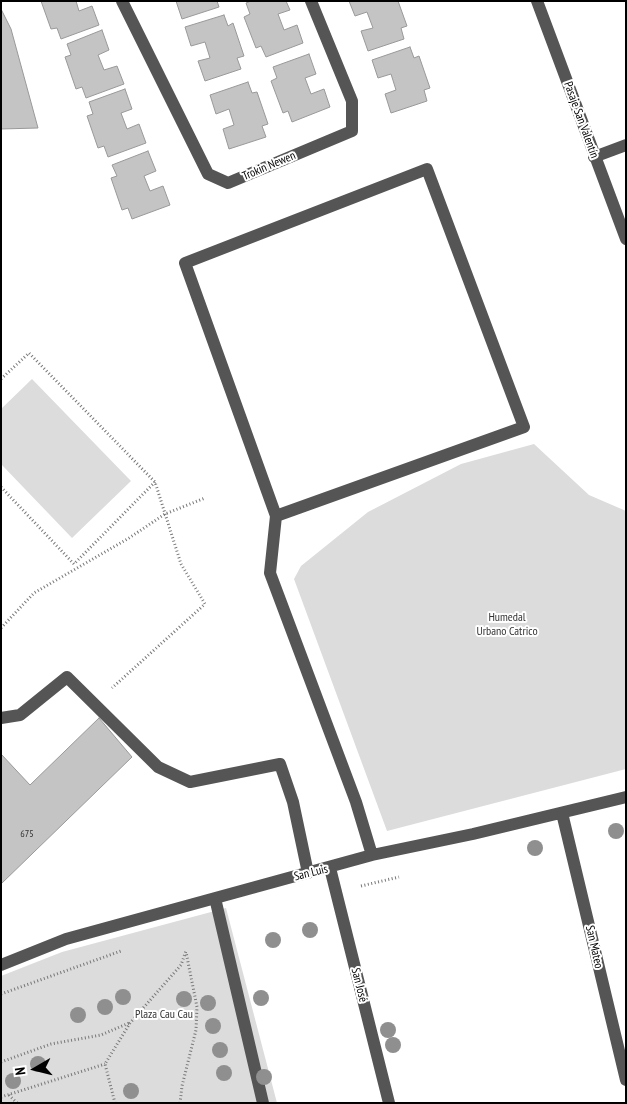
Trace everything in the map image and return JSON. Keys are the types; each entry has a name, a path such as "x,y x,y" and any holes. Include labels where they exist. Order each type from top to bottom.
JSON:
{"street":[{"name":"Trokin Newen","path":"122,1 208,174 228,183 352,131 352,101 311,1"},
{"name":"Pasaje San Valentín","path":"538,1 594,157 626,239"},
{"path":"594,157 626,145"},
{"path":"276,516 524,427 427,169 185,263 276,516 270,573 356,802 372,855"},
{"path":"1,718 20,715 67,677 158,767 190,782 280,764 293,802 308,873"},
{"name":"San Luis","path":"1,965 66,939 372,855 473,834 626,797"},
{"name":"San Mateo","path":"562,813 626,1080"},
{"name":"San José","path":"330,868 389,1103"},
{"path":"215,898 263,1103"}],"path":[{"path":"1,379 29,353 155,482 181,564 205,604 95,704"},
{"path":"1,487 74,564 155,482"},
{"path":"1,628 34,592 129,538 165,514 205,498"},
{"path":"1,1097 104,1064 130,1022 181,965 186,952 197,1007 196,1030 182,1086 180,1103"},
{"path":"1,1062 51,1044 101,1036 130,1022"},
{"path":"104,1064 115,1103"},
{"path":"8,1095 17,1103"}],"green space":[{"path":"32,379 131,481 72,538 1,464 1,409"},
{"name":"Humedal Urbano Catrico","path":"534,444 589,495 626,511 626,769 387,831 294,579 301,566 368,512 461,464"},
{"name":"Plaza Cau Cau","path":"226,908 277,1103 1,1103 1,976 62,952"}],"building":[{"path":"41,1 76,1 79,11 92,6 99,25 61,39 57,28 51,29"},
{"path":"176,1 217,1 219,7 182,19"},
{"path":"251,1 286,1 290,10 278,14 284,30 297,25 303,43 266,57 261,46 256,48 244,17 250,14 246,3"},
{"path":"349,1 398,1 407,26 401,28 404,39 368,51 361,31 373,28 367,12 355,16"},
{"path":"1,9 11,29 38,128 1,129"},
{"path":"224,15 228,26 233,23 244,56 237,58 241,69 205,81 198,61 210,58 205,42 191,46 185,27"},
{"path":"102,30 109,50 98,55 104,70 117,66 124,84 86,98 82,87 76,89 65,57 71,55 67,44"},
{"path":"410,47 414,58 419,56 430,88 424,90 427,101 391,113 385,94 396,90 391,74 378,78 372,60"},
{"path":"309,54 316,74 305,78 311,94 324,89 330,107 292,122 288,111 283,113 271,81 277,78 273,67"},
{"path":"248,82 252,93 257,92 268,124 262,126 266,137 229,149 223,129 234,125 229,109 216,114 210,95"},
{"path":"125,89 132,109 121,113 127,129 139,124 146,143 108,157 104,146 98,148 87,116 93,114 89,102"},
{"path":"148,151 156,171 144,176 150,191 163,186 170,205 132,219 128,208 122,210 111,178 117,176 112,165"},
{"path":"99,718 132,757 1,884 1,754 30,785"}]}
